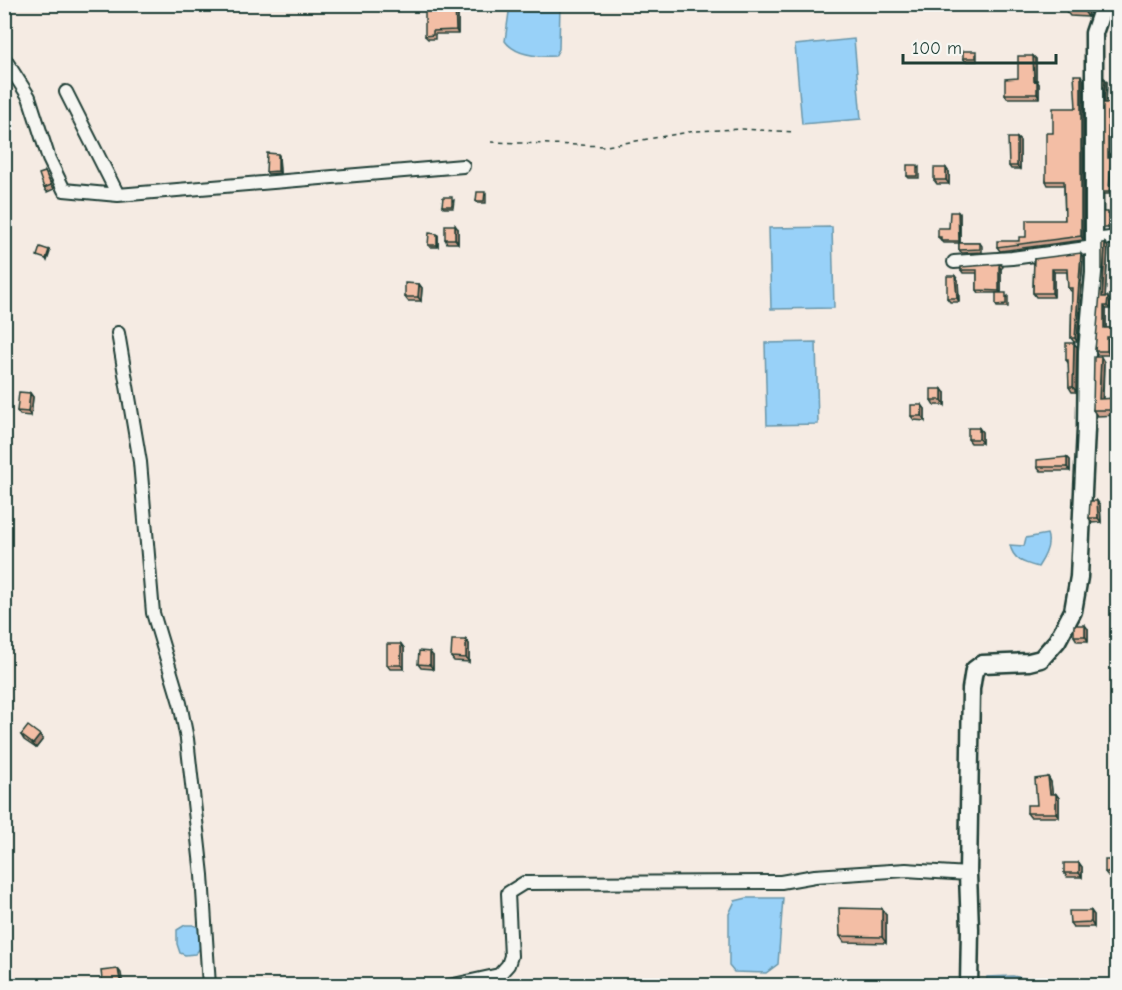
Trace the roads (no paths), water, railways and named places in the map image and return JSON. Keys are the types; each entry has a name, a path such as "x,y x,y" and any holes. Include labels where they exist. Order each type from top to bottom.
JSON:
{"main road":[{"path":"969,986 968,874 971,689 974,670 982,664 1029,662 1041,659 1057,641 1073,611 1079,577 1087,351 1094,273 1094,33 1104,4"}],"street":[{"path":"4,58 29,97 49,159 64,190 118,195 463,166"},
{"path":"66,92 118,195"},
{"path":"954,262 1012,258 1118,237"},
{"path":"118,333 140,462 153,613 180,703 187,738 202,875 209,986"},
{"path":"449,986 499,975 505,970 511,956 508,893 524,883 781,882 815,876 906,870 968,874"}],"water":[{"path":"510,5 560,5 559,49 555,56 521,53 505,41"},
{"path":"854,39 861,119 802,124 795,45"},
{"path":"832,227 834,308 771,309 769,228"},
{"path":"816,342 818,424 767,425 765,343"},
{"path":"1047,534 1045,555 1038,567 1020,560 1011,550 1010,545 1024,546 1026,538"},
{"path":"747,898 783,898 778,964 766,973 734,972 729,966 729,914 735,901"},
{"path":"185,925 198,927 201,945 195,954 185,955 180,953 177,944 177,930"},
{"path":"1013,976 1031,980 1033,985 986,985 987,977"}]}
